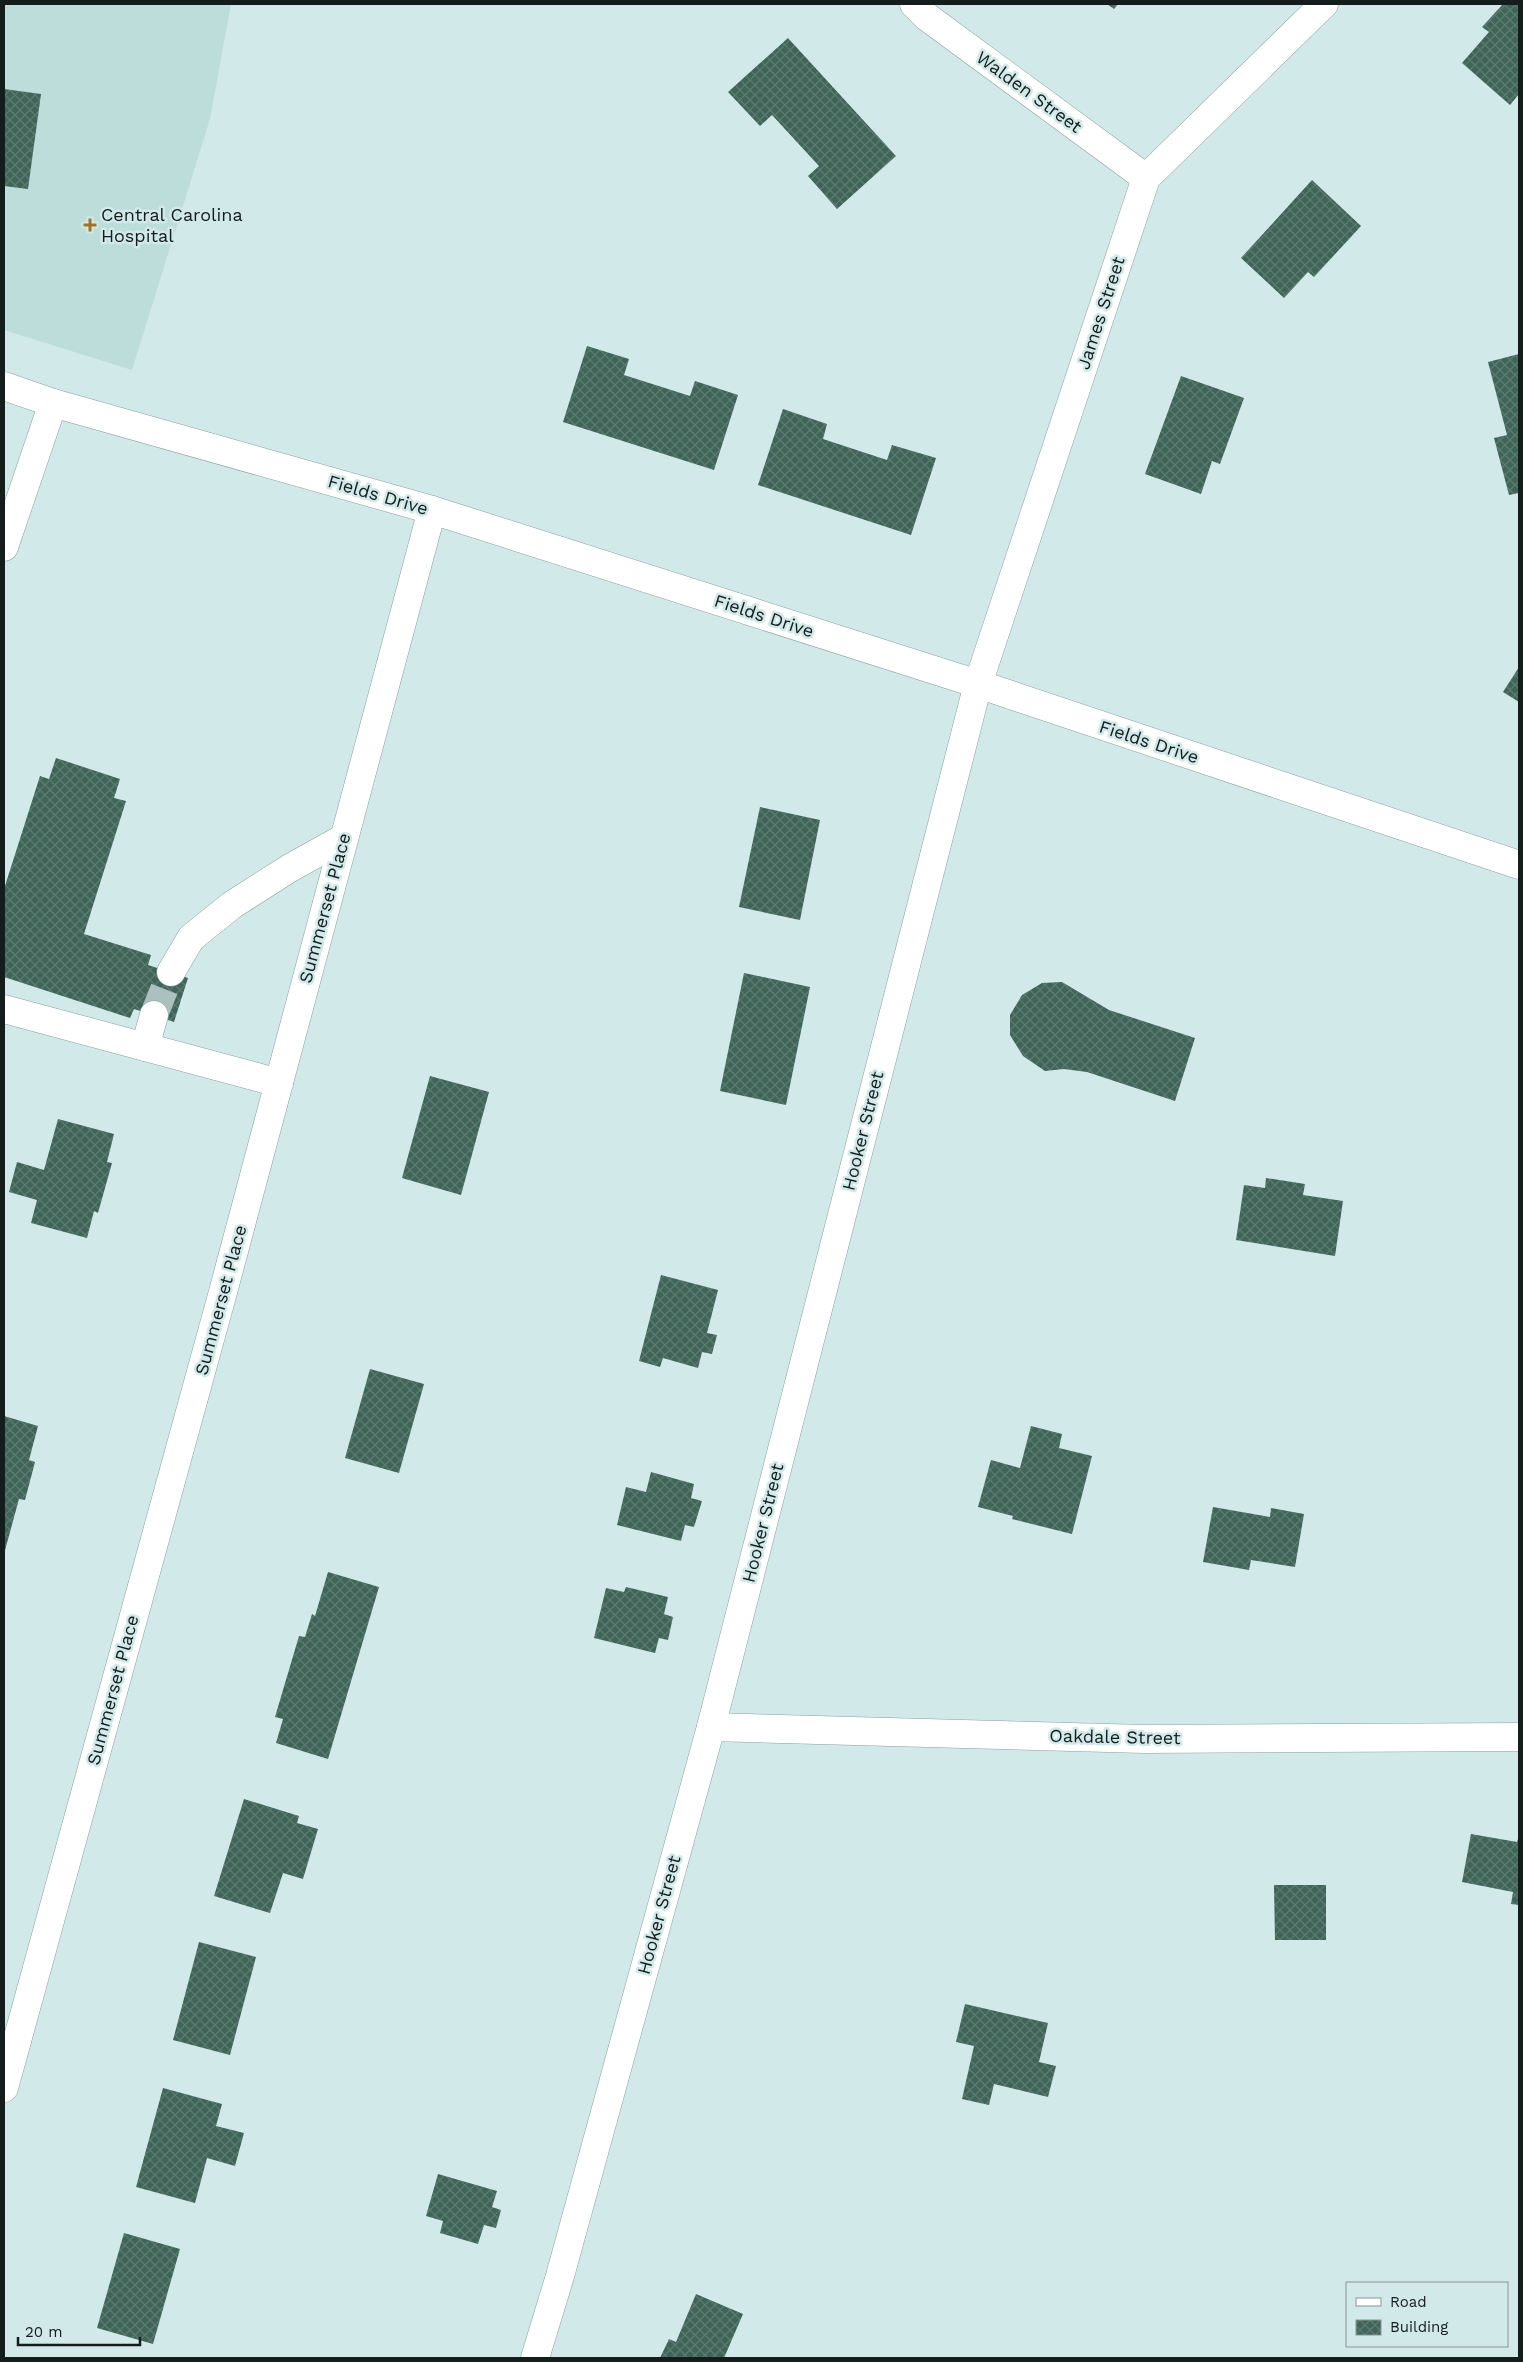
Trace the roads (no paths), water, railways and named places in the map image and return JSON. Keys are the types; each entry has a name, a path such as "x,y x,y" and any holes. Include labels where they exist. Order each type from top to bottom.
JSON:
{"street":[{"name":"Walden Street","path":"914,4 935,23 1146,178"},
{"name":"James Street","path":"978,684 1146,178 1324,4"},
{"name":"Fields Drive","path":"4,386 432,510 978,684 1519,865"},
{"path":"4,547 54,402"},
{"name":"Summerset Place","path":"4,2088 279,1083 432,510"},
{"name":"Hooker Street","path":"535,2358 560,2276 710,1726 978,684"},
{"path":"171,972 191,938 232,905 290,868 344,838"},
{"path":"4,1009 279,1083"},
{"path":"145,1048 154,1015"},
{"name":"Oakdale Street","path":"710,1726 1144,1739 1519,1737"}],"tunnel":[{"path":"154,1015 171,972"}],"place":[{"name":"Central Carolina Hospital","path":"90,225"}]}
